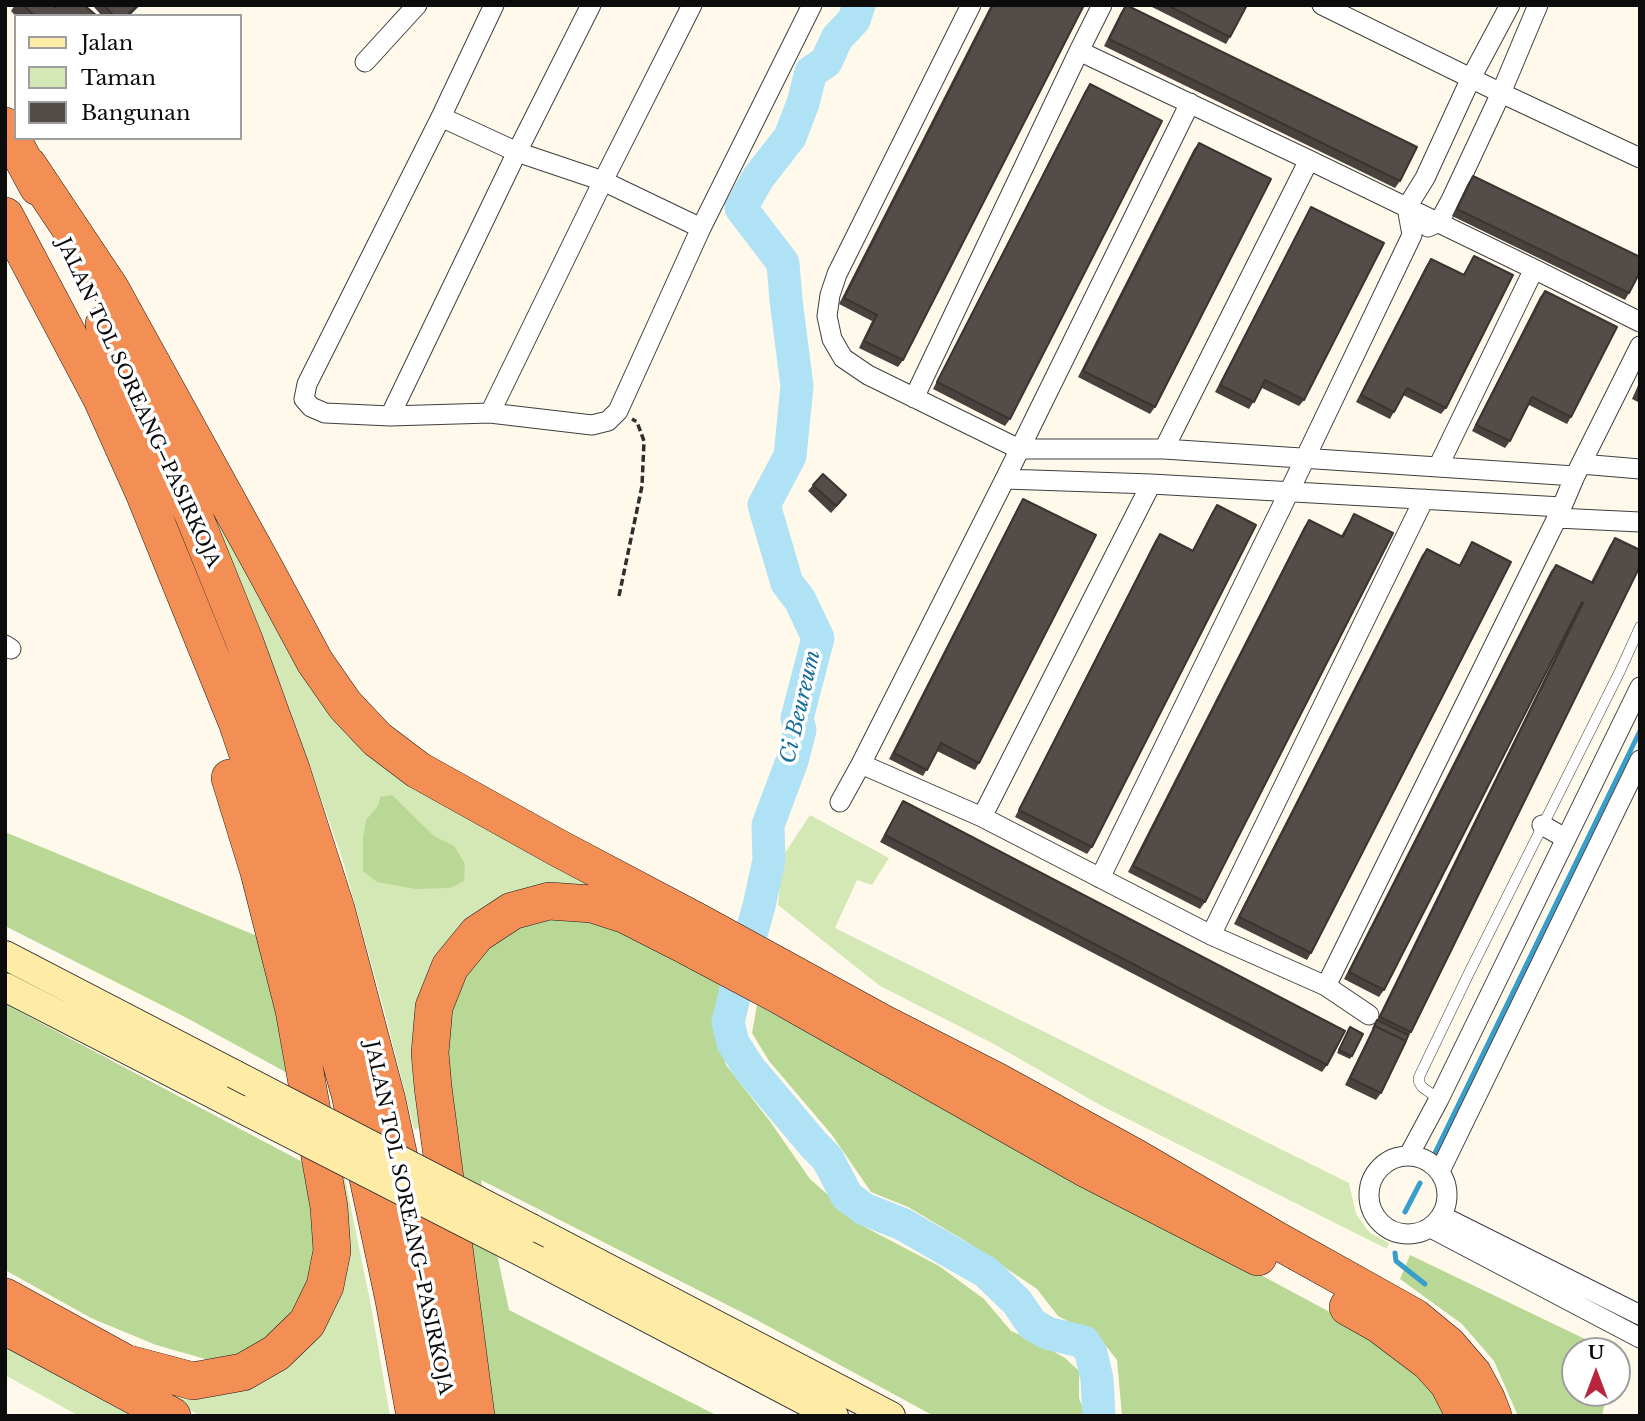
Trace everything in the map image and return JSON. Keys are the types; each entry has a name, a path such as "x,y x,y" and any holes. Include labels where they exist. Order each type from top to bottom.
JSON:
{"highway":[{"name":"JALAN TOL SOREANG–PASIRKOJA","path":"5,126 27,165 194,516 244,640 291,769 336,909 387,1101 429,1297 450,1416"},
{"path":"27,165 110,288 315,662 345,705 377,739 418,769 558,848 690,933 782,982 1083,1167 1233,1243 1380,1325 1429,1362 1448,1383 1465,1416"},
{"name":"JALAN TOL SOREANG–PASIRKOJA","path":"5,216 101,397 145,495 237,722 286,870 350,1094 394,1300 415,1416"},
{"path":"5,1297 125,1363 193,1381 243,1372 276,1353 307,1323 326,1286 332,1251 329,1207 294,1010 259,872 145,495"},
{"path":"476,1416 430,1052 434,1007 450,967 477,934 512,911 549,901 592,904 690,933"},
{"path":"782,982 884,1024 996,1081 1414,1317 1448,1345 1473,1374 1493,1416"},
{"path":"5,1326 172,1416"}],"main road":[{"path":"5,955 891,1416"},
{"path":"5,987 834,1416"}],"street":[{"path":"365,62 417,5"},
{"path":"494,5 307,384 304,399 311,407 325,413 390,416 490,413 592,425 608,421 618,411 701,228 812,5"},
{"path":"390,416 591,5"},
{"path":"490,413 692,5"},
{"path":"971,5 837,274 827,316 832,339 844,358 869,375 1019,449 1164,449 1438,467 1640,469"},
{"path":"914,398 1102,5"},
{"path":"1322,5 1640,158"},
{"path":"1100,878 1412,235 1407,207 1510,5"},
{"path":"1412,235 1439,222 1501,93 1538,5"},
{"path":"1079,51 1439,222 1640,322"},
{"path":"840,802 1005,479 1190,103"},
{"path":"441,117 517,152 603,181 701,228"},
{"path":"1164,449 1309,160"},
{"path":"1438,467 1534,269"},
{"path":"1326,986 1640,345"},
{"path":"1005,479 1424,499 1640,522"},
{"path":"982,817 1151,484"},
{"path":"1210,935 1424,499"},
{"path":"1409,1155 1439,1100 1640,687"},
{"path":"1440,1171 1640,760"},
{"path":"861,764 982,817 1210,935 1326,986 1369,1014"},
{"path":"1542,825 1565,838"},
{"path":"1409,1155 1426,1159 1440,1171 1447,1185 1448,1201 1436,1222 1415,1235 1391,1232 1373,1216 1367,1193 1374,1174 1389,1160 1409,1155"},
{"path":"1436,1222 1640,1315"},
{"path":"1436,1222 1640,1338"}],"lane":[{"path":"1439,1100 1422,1087 1419,1077 1640,627"}],"path":[{"path":"618,411 637,422 644,441 642,486 619,596"}],"green space":[{"path":"196,478 375,750 621,888 496,900 456,930 435,962 425,1127 414,1129 343,861 287,701"},
{"path":"392,795 434,836 454,846 465,864 464,881 450,888 416,889 377,882 363,871 366,820 378,806 380,797"},
{"path":"810,815 889,858 872,885 857,880 835,928 1349,1183 1356,1214 1369,1232 1389,1243 1387,1249 1100,1105 992,1043 880,986 778,905 783,856"},
{"path":"5,832 262,938 289,1074 185,1017 5,926"},
{"path":"539,918 602,922 678,960 722,986 714,1014 726,1065 810,1179 863,1226 939,1266 984,1299 1011,1331 1065,1358 1079,1371 1079,1398 1086,1416 934,1416 755,1319 481,1180 509,1310 718,1416 494,1416 443,1023 457,991 487,943"},
{"path":"5,1004 312,1167 322,1221 305,1309 253,1352 209,1360 156,1345 91,1318 5,1270"},
{"path":"757,1005 1397,1348 1456,1416 1122,1416 1117,1360 1099,1337 1058,1316 1037,1289 967,1242 908,1207 871,1192 832,1135 769,1061 752,1033"},
{"path":"344,1174 390,1416 201,1416 107,1366 215,1391 337,1175"},
{"path":"1410,1255 1581,1337 1561,1337 1561,1407 1604,1407 1602,1416 1518,1416 1494,1361 1462,1324 1400,1279"},
{"path":"5,1339 155,1416 79,1416 5,1375"}],"building":[{"path":"23,5 84,5 95,14 33,14"},
{"path":"104,5 138,5 128,14 112,14"},
{"path":"993,5 1084,5 903,360 864,341 877,315 844,298"},
{"path":"1126,5 1417,147 1400,181 1109,39"},
{"path":"1167,5 1247,5 1230,37"},
{"path":"1090,84 1162,121 1010,419 937,382"},
{"path":"1199,143 1271,179 1155,407 1083,371"},
{"path":"1473,176 1640,257 1640,272 1629,293 1457,209"},
{"path":"1311,207 1384,243 1304,400 1265,380 1254,402 1220,385"},
{"path":"1474,256 1513,275 1446,408 1407,388 1394,412 1361,395 1431,259 1464,275"},
{"path":"1545,291 1617,327 1571,417 1532,397 1510,441 1476,425"},
{"path":"823,474 846,495 836,506 813,485"},
{"path":"1023,499 1096,535 979,763 941,743 927,770 894,753"},
{"path":"1217,505 1256,525 1092,847 1019,810 1160,534 1193,551"},
{"path":"1354,514 1393,533 1205,902 1133,866 1309,520 1343,537"},
{"path":"1615,538 1640,550 1640,566 1411,1032 1380,1017 1582,602 1384,990 1349,972 1556,565 1593,583"},
{"path":"1472,542 1511,562 1311,953 1239,917 1427,549 1460,566"},
{"path":"903,801 1345,1031 1327,1065 885,835"},
{"path":"1377,1020 1408,1035 1406,1041 1375,1026 1373,1029"},
{"path":"1375,1026 1406,1041 1381,1093 1350,1078"},
{"path":"1350,1027 1363,1034 1352,1056 1339,1050"}],"waterway":[{"name":"Ci Beureum","path":"859,5 854,20 837,38 826,62 811,72 790,137 758,178 741,208 783,263 797,386 790,456 764,505 787,583 800,600 818,638 797,718 800,730 792,761 768,825 769,860 728,1022 733,1043 749,1068 827,1158 847,1196 864,1209 902,1224 986,1272 1017,1302 1032,1324 1047,1333 1084,1342 1091,1353 1097,1379 1099,1416"},
{"path":"1435,1153 1640,731"},
{"path":"1405,1212 1420,1183"},
{"path":"1395,1253 1396,1261 1425,1284"}]}
